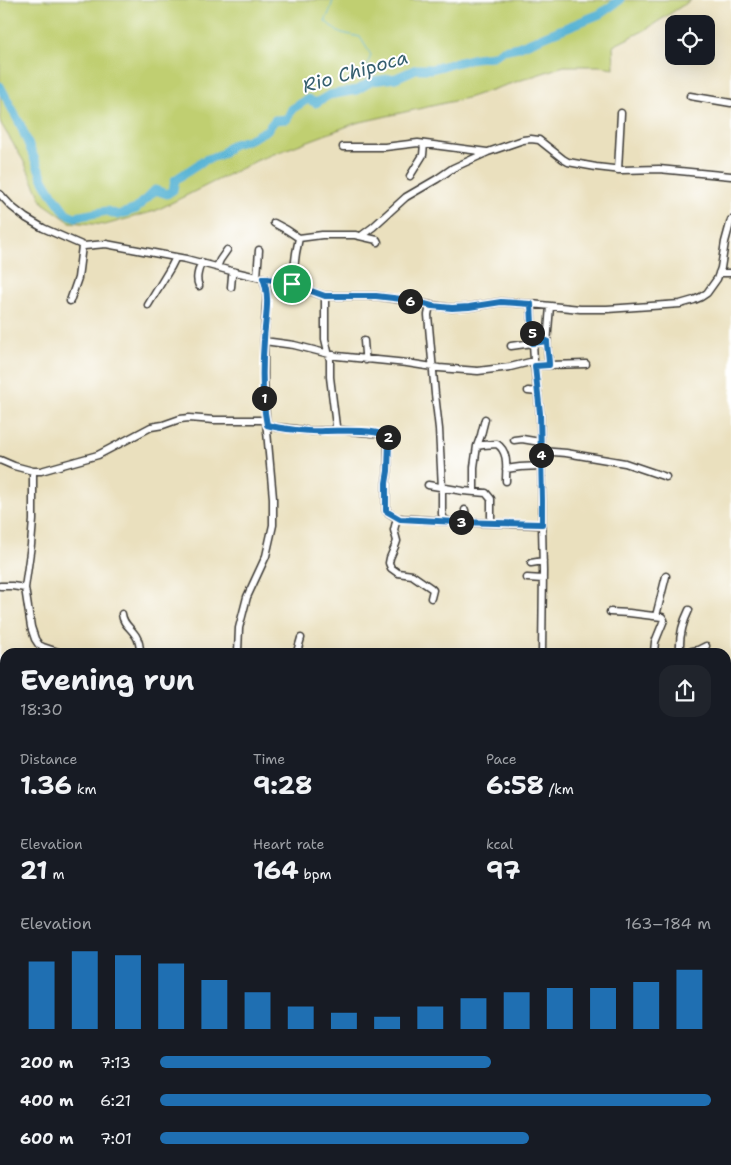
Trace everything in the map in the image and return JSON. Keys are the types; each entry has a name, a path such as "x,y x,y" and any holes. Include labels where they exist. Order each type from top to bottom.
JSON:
{"street":[{"path":"690,96 731,103"},
{"path":"618,170 621,113"},
{"path":"361,236 373,228 406,197 453,168 488,152 522,140 536,139 562,160 596,168 618,170 659,169 731,176"},
{"path":"343,147 412,143 488,152"},
{"path":"410,176 423,155 424,144"},
{"path":"0,194 26,218 82,246 106,244 201,262 235,272 292,284 325,296 376,296 452,308 501,302 580,309 680,304 701,297 712,286 719,273 731,220"},
{"path":"274,223 299,238 322,235 361,236 377,240 378,242"},
{"path":"292,284 299,238"},
{"path":"70,301 78,278 82,246"},
{"path":"218,267 220,260 228,250"},
{"path":"238,648 239,628 247,597 263,564 273,525 273,498 264,381 267,292 260,277 259,250"},
{"path":"148,305 176,257"},
{"path":"199,286 197,278 201,262"},
{"path":"230,287 232,276 235,272"},
{"path":"719,273 731,273"},
{"path":"267,292 276,281"},
{"path":"325,296 325,339 330,360 335,422 340,430"},
{"path":"531,304 540,413 543,560 542,648"},
{"path":"430,306 428,315 430,350 436,368 433,375 439,429 442,514 444,519 448,521"},
{"path":"549,365 547,341 550,306"},
{"path":"264,341 294,345 328,354 366,360 478,372 535,363 549,365 586,364"},
{"path":"364,341 366,360"},
{"path":"511,346 547,341"},
{"path":"528,391 538,392"},
{"path":"0,460 33,472 41,471 98,455 151,427 189,418 266,422 275,427 312,431 340,430 384,434 388,437 386,511 397,518 542,524"},
{"path":"474,492 474,467 484,419"},
{"path":"514,440 540,442"},
{"path":"477,446 497,444 500,446 504,451 506,480"},
{"path":"541,451 625,462 666,477"},
{"path":"506,469 541,466"},
{"path":"33,472 33,528 25,588 31,627 35,639 44,648"},
{"path":"428,485 486,493 491,499 491,522"},
{"path":"465,510 467,522"},
{"path":"435,520 442,514"},
{"path":"397,518 394,530 397,541 390,558 391,568 398,573 412,575 431,588 433,590 431,598"},
{"path":"531,563 543,560"},
{"path":"656,616 666,576"},
{"path":"527,578 543,579"},
{"path":"0,586 25,588"},
{"path":"680,648 680,636 688,610"},
{"path":"610,612 662,616 664,620 654,648"},
{"path":"122,614 124,623 137,639 139,648"},
{"path":"298,648 301,638"},
{"path":"702,648 706,646"}],"green space":[{"path":"0,0 691,0 665,15 665,17 645,30 613,46 614,68 564,66 467,98 356,123 258,160 155,211 105,225 70,222 43,203 23,160 0,122"}],"waterway":[{"path":"333,0 325,21 338,32 360,37 371,55 367,66 372,81"},
{"name":"Rio Chipoca","path":"0,86 20,124 43,179 66,213 75,217 107,211 118,215 136,209 155,190 167,194 173,190 175,180 205,160 222,154 231,145 250,139 267,130 275,120 287,119 292,109 308,99 316,103 329,95 357,90 372,81 396,78 416,69 431,69 475,58 493,56 503,50 518,47 600,14 620,0"}],"route":[{"path":"263,278 292,284 325,296 376,296 452,308 501,302 531,304 533,343 547,341 549,362 549,365 535,366 540,413 542,524 456,522 397,518 386,511 389,439 386,435 340,430 323,432 267,425 264,400 264,341 267,292 263,278"}]}
